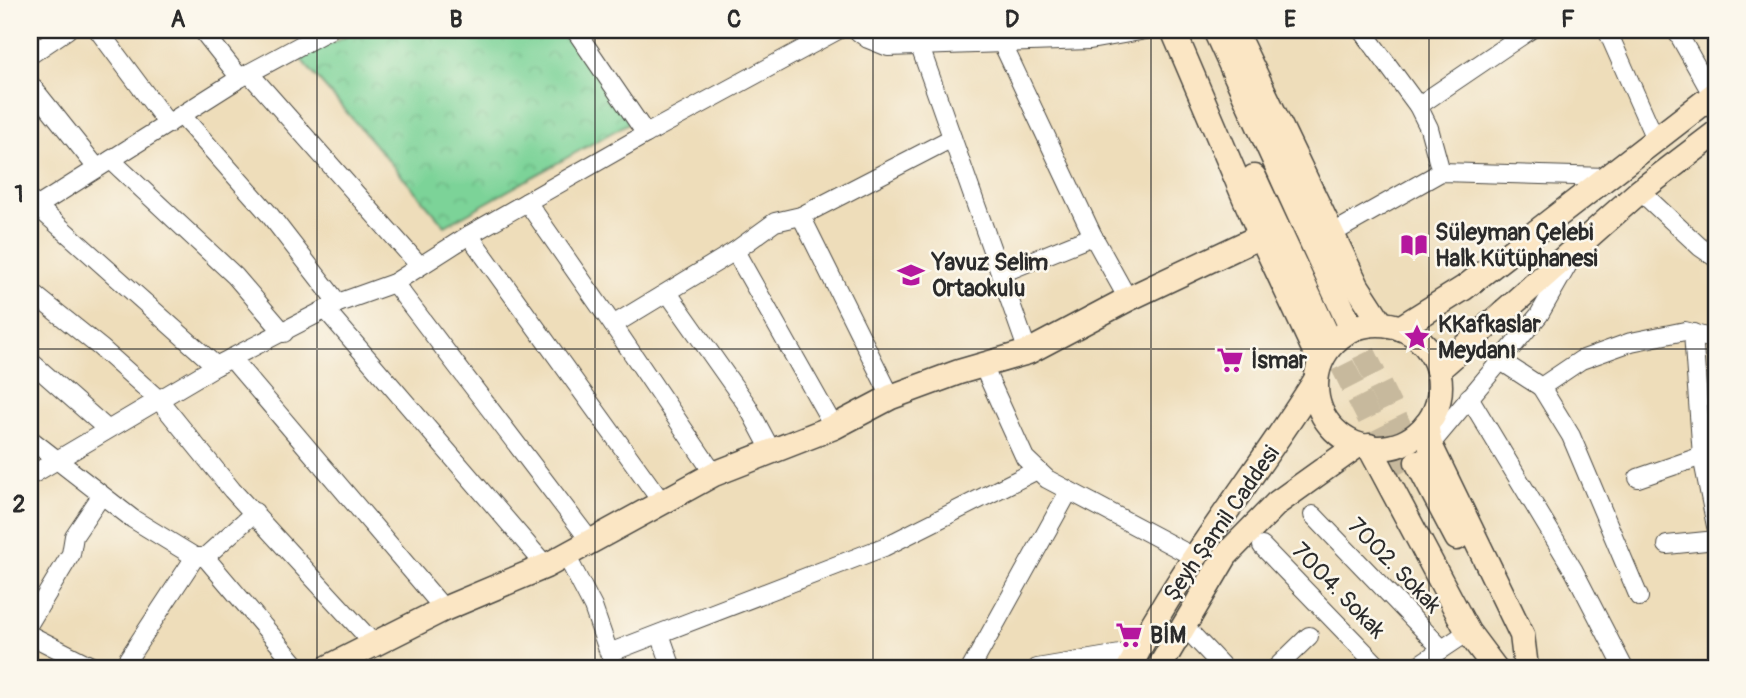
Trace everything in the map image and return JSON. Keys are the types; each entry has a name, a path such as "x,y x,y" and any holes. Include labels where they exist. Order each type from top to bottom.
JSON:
{"main road":[{"path":"1173,30 1318,371 1318,401 1326,421 1341,436 1364,446 1397,445 1413,437 1497,668"},
{"path":"1187,30 1326,334"},
{"path":"1214,30 1348,321"},
{"path":"1234,30 1334,233 1357,286 1391,326"},
{"path":"1391,326 1464,288 1715,95"},
{"path":"1438,370 1640,191 1716,132"},
{"path":"327,668 444,609 556,560 714,474 834,427 891,397 1028,352 1128,299 1261,236"},
{"path":"1318,371 1331,345 1345,333 1363,325 1391,326 1417,337 1430,352 1438,370 1440,390 1436,409 1418,452 1526,668"},
{"name":"Şeyh Şamil Caddesi","path":"1134,660 1194,557 1272,449 1318,371"},
{"path":"1159,668 1182,624 1226,555 1251,527 1277,503 1364,446"},
{"path":"1364,446 1468,632 1497,668"}],"street":[{"path":"30,54 67,30"},
{"path":"98,30 175,120 269,214 332,307 556,560 593,607 609,653 884,547 1037,470"},
{"path":"202,30 419,265"},
{"path":"329,30 245,75 32,206 223,362 444,609"},
{"path":"575,30 646,134"},
{"path":"30,476 223,362 332,307 394,283 469,235 646,134 838,30"},
{"path":"856,30 868,39 888,47 999,36 1090,40 1146,30"},
{"path":"1362,30 1418,106 1429,128 1441,172"},
{"path":"1418,106 1530,30"},
{"path":"1607,30 1656,141"},
{"path":"1676,30 1715,95"},
{"path":"999,36 1094,236 1128,299"},
{"path":"919,44 1028,352"},
{"path":"30,84 104,164 235,276 284,333"},
{"path":"612,325 735,251 775,222 801,216 952,138"},
{"path":"1320,259 1334,233 1441,172 1607,177"},
{"path":"1640,191 1700,247 1716,258"},
{"path":"527,202 714,474"},
{"path":"801,216 891,397"},
{"path":"469,235 661,501"},
{"path":"1002,273 1094,236"},
{"path":"1418,452 1539,315 1581,242"},
{"path":"735,251 834,427"},
{"path":"394,283 591,542"},
{"path":"30,291 101,348 159,400 232,490 373,643"},
{"path":"668,293 747,405 772,452"},
{"path":"1541,387 1581,360 1631,342 1685,331 1716,340"},
{"path":"1693,333 1702,456 1716,526"},
{"path":"30,361 107,429"},
{"path":"1501,361 1541,387 1571,436 1639,597"},
{"path":"983,366 1025,458 1037,470 1069,491 1194,557"},
{"path":"1469,397 1574,571 1624,668"},
{"path":"30,439 133,519 200,557 299,668"},
{"path":"1639,478 1702,456"},
{"path":"971,668 1069,491"},
{"path":"30,622 71,554 74,536 102,496"},
{"path":"122,668 200,557 255,512"},
{"name":"7002. Sokak","path":"1313,514 1442,649"},
{"path":"1667,545 1716,540"},
{"name":"7004. Sokak","path":"1262,546 1380,668"},
{"path":"1182,624 1224,668"},
{"path":"1414,668 1468,632"},
{"path":"660,634 672,668"},
{"path":"30,635 95,668"},
{"path":"1276,668 1310,636"},
{"path":"1037,668 1134,660"}],"green space":[{"path":"361,30 567,30 634,120 445,226 299,57"}],"tunnel":[{"path":"1348,321 1417,462"},
{"path":"1326,333 1398,475"}],"place":[{"name":"Süleyman Çelebi Halk Kütüphanesi","path":"1414,245"},
{"name":"Yavuz Selim Ortaokulu","path":"911,275"},
{"name":"KKafkaslar Meydanı","path":"1417,337"},
{"name":"İsmar","path":"1230,360"},
{"name":"BİM","path":"1129,635"}]}
